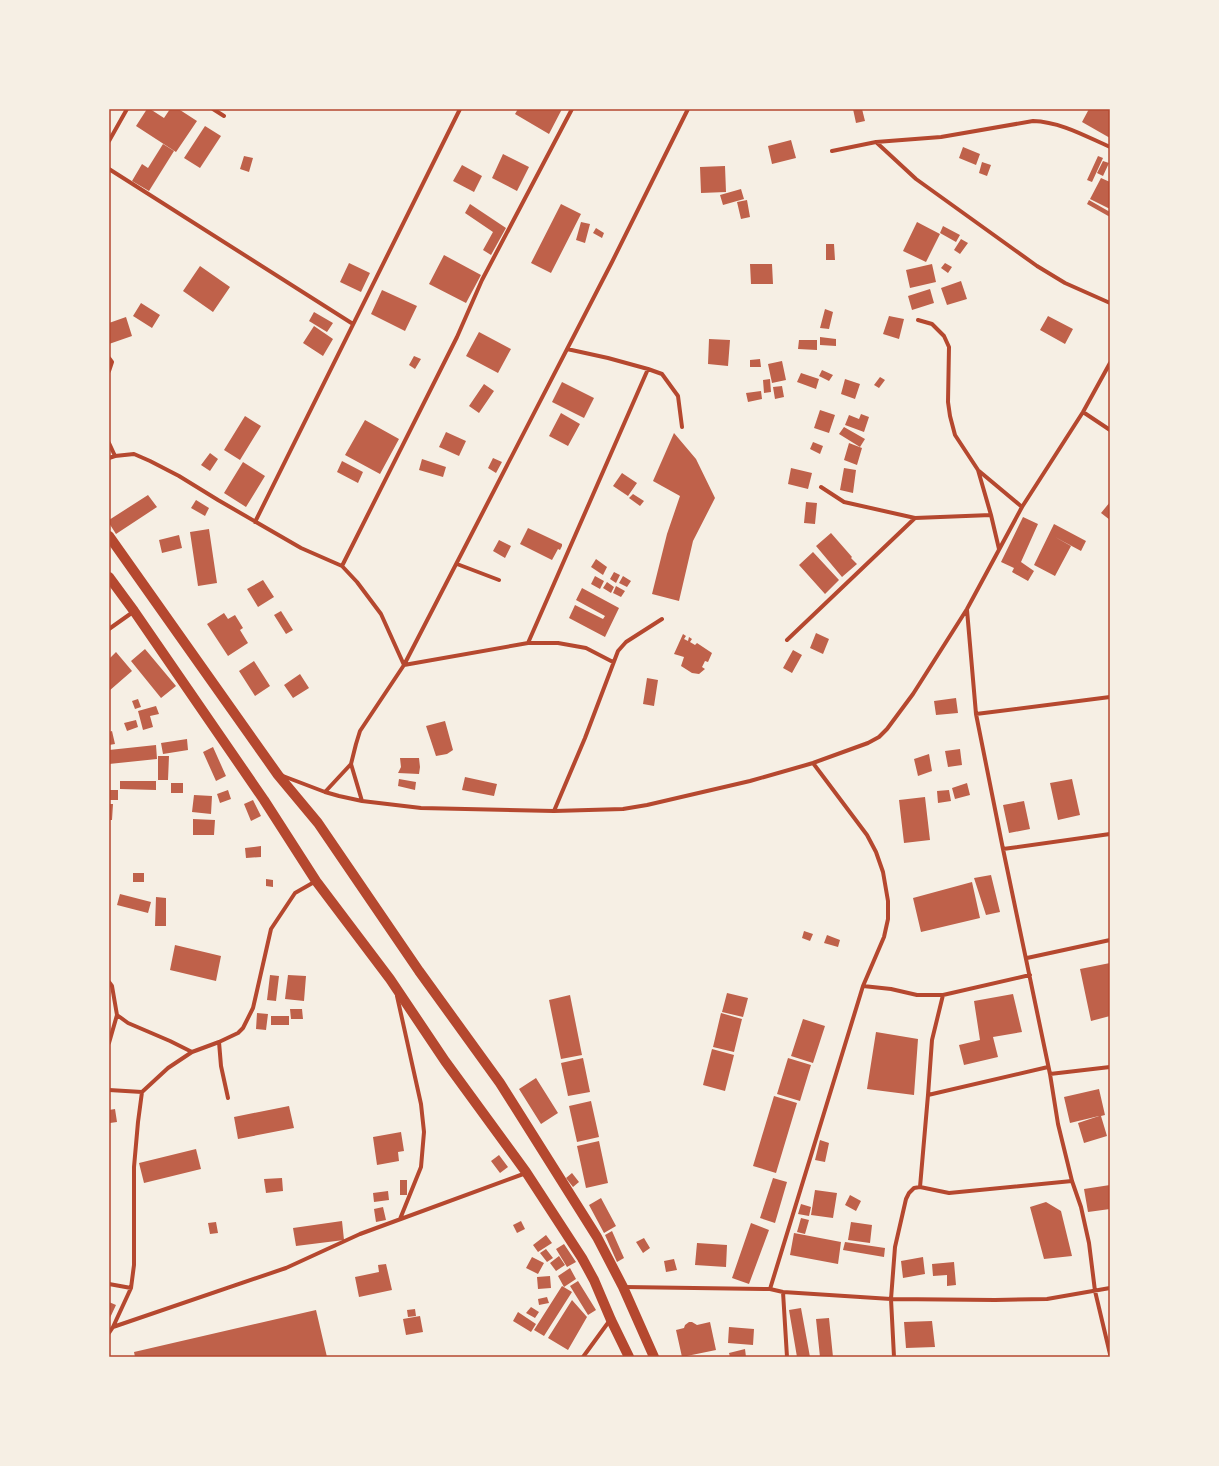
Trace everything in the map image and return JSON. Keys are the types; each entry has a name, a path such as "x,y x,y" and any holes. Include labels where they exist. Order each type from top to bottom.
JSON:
{"main road":[{"path":"109,536 278,775 318,824 419,970 500,1082 597,1237 623,1287 654,1357"},
{"path":"109,577 264,800 316,881 390,979 445,1061 526,1172 582,1258 594,1280 629,1357"}],"street":[{"path":"109,141 127,109"},
{"path":"213,109 224,116"},
{"path":"255,522 460,109"},
{"path":"342,566 457,337 482,280 572,109"},
{"path":"325,792 351,764 360,731 404,665 567,349 688,109"},
{"path":"832,151 876,142 941,137 1033,121 1059,125 1110,147"},
{"path":"876,142 916,179 1037,266 1065,283 1110,303"},
{"path":"109,169 353,324"},
{"path":"918,320 932,324 944,336 949,347 948,402 950,416 955,435 978,470 992,515 1000,550"},
{"path":"567,349 648,368 662,374 678,396 682,427"},
{"path":"109,358 112,362 109,371"},
{"path":"278,775 325,792 362,800 421,808 554,810 624,809 750,781 813,763 868,743 879,737 887,729 913,694 968,610 1022,507 1083,412 1110,363"},
{"path":"528,643 648,368"},
{"path":"1083,412 1110,430"},
{"path":"109,443 115,456"},
{"path":"109,458 134,454 150,461 179,476 300,548 342,566 357,582 381,614 404,665"},
{"path":"978,470 1022,507"},
{"path":"821,487 844,502 915,518 992,515"},
{"path":"787,640 915,518"},
{"path":"457,564 499,580"},
{"path":"968,610 976,714 1027,958 1050,1074 1058,1124 1072,1181 1081,1207 1089,1243 1095,1291 1110,1354"},
{"path":"109,629 134,611"},
{"path":"554,810 585,738 618,651 626,642 662,620"},
{"path":"404,665 528,643 558,643 586,648 613,662"},
{"path":"976,714 1110,697"},
{"path":"770,1289 863,986 884,938 888,919 888,901 883,872 876,852 867,835 813,763"},
{"path":"351,764 362,800"},
{"path":"1003,849 1110,834"},
{"path":"109,1333 131,1288 134,1265 134,1168 142,1092 168,1068 192,1052 219,1042 238,1033 243,1028 253,1008 271,929 295,893 316,881"},
{"path":"1027,958 1110,940"},
{"path":"863,986 891,989 917,995 943,995 1030,975"},
{"path":"390,979 398,1001 422,1104 424,1132 421,1167 400,1219"},
{"path":"109,982 112,986 117,1015 109,1043"},
{"path":"920,1187 932,1040 943,995"},
{"path":"117,1015 128,1023 192,1052"},
{"path":"219,1042 221,1066 228,1098"},
{"path":"928,1095 1048,1067"},
{"path":"1050,1074 1110,1067"},
{"path":"109,1084 110,1090 142,1092"},
{"path":"113,1327 286,1268 360,1234 526,1172"},
{"path":"894,1357 891,1299 895,1247 906,1199 914,1188 920,1187 950,1192 1072,1181"},
{"path":"109,1284 131,1288"},
{"path":"623,1287 770,1289 783,1292 891,1299 995,1300 1047,1299 1110,1288"},
{"path":"783,1292 787,1357"},
{"path":"584,1357 611,1320"}],"building":[{"path":"147,109 150,109 164,118 170,109 181,109 180,110 197,121 176,152 136,126"},
{"path":"518,109 562,109 549,134 515,114"},
{"path":"853,109 862,109 865,121 856,123"},
{"path":"1089,109 1110,109 1110,138 1082,122"},
{"path":"205,126 221,136 200,168 184,158"},
{"path":"791,140 796,158 772,164 768,146"},
{"path":"163,144 174,151 149,191 132,181 142,164 148,168"},
{"path":"963,147 980,154 976,165 959,158"},
{"path":"503,154 529,167 517,191 492,178"},
{"path":"244,156 253,158 249,172 240,169"},
{"path":"1098,156 1103,158 1092,182 1087,180"},
{"path":"1103,161 1109,163 1103,176 1097,173"},
{"path":"982,162 991,165 987,176 979,173"},
{"path":"462,165 482,176 474,192 453,181"},
{"path":"725,166 726,192 701,193 700,167"},
{"path":"1101,178 1110,182 1110,209 1090,199"},
{"path":"741,189 744,199 723,205 720,195"},
{"path":"747,200 750,217 741,219 737,202"},
{"path":"1089,200 1110,212 1110,217 1087,204"},
{"path":"470,204 506,228 491,255 483,250 493,232 465,213"},
{"path":"561,204 581,214 551,273 531,263"},
{"path":"581,222 590,224 585,243 576,240"},
{"path":"917,222 940,234 926,262 903,251"},
{"path":"943,226 960,235 956,242 940,233"},
{"path":"596,228 604,233 602,238 593,233"},
{"path":"961,239 968,243 960,254 954,250"},
{"path":"826,244 834,244 835,260 826,260"},
{"path":"444,255 481,275 466,303 429,284"},
{"path":"349,263 370,273 361,292 340,282"},
{"path":"945,263 952,267 948,273 941,268"},
{"path":"750,264 772,264 773,284 751,284"},
{"path":"932,264 936,282 910,288 906,270"},
{"path":"200,266 230,287 213,312 183,291"},
{"path":"961,281 967,299 947,305 941,288"},
{"path":"930,289 934,303 912,310 908,296"},
{"path":"382,290 417,306 405,331 371,314"},
{"path":"141,303 160,315 152,328 133,316"},
{"path":"825,309 833,312 829,329 820,328"},
{"path":"314,312 333,323 327,332 309,321"},
{"path":"889,316 904,319 899,339 883,334"},
{"path":"1048,316 1073,329 1065,344 1040,330"},
{"path":"126,317 132,336 109,344 109,323"},
{"path":"314,326 333,339 323,356 303,343"},
{"path":"479,332 511,349 498,373 466,356"},
{"path":"820,337 836,339 836,346 820,345"},
{"path":"709,339 730,340 728,366 708,364"},
{"path":"799,340 817,340 817,350 798,349"},
{"path":"414,356 421,359 415,369 409,365"},
{"path":"760,359 761,367 750,367 750,360"},
{"path":"782,361 786,380 772,383 768,364"},
{"path":"822,370 833,375 829,381 819,376"},
{"path":"801,373 819,379 816,389 797,382"},
{"path":"880,377 885,380 879,388 874,385"},
{"path":"770,379 771,392 764,393 763,380"},
{"path":"845,379 860,384 855,399 841,394"},
{"path":"562,382 594,398 584,418 552,402"},
{"path":"484,384 494,391 479,413 469,406"},
{"path":"782,386 784,397 775,399 773,387"},
{"path":"761,391 762,399 748,402 746,393"},
{"path":"820,410 835,415 829,433 814,428"},
{"path":"561,413 580,424 568,446 549,436"},
{"path":"861,414 869,417 864,432 845,425 849,415 859,419"},
{"path":"245,416 261,426 240,460 224,450"},
{"path":"365,420 399,439 380,474 345,455"},
{"path":"844,427 865,439 860,447 839,434"},
{"path":"446,432 466,441 459,456 439,447"},
{"path":"674,433 696,459 715,498 693,541 679,601 652,594 667,534 680,496 653,481"},
{"path":"813,442 823,446 820,454 810,449"},
{"path":"849,443 862,448 857,465 844,460"},
{"path":"210,453 218,459 210,471 201,465"},
{"path":"493,458 502,462 496,473 488,468"},
{"path":"422,459 446,467 443,477 419,470"},
{"path":"342,461 363,472 358,483 337,472"},
{"path":"243,462 265,476 246,507 224,493"},
{"path":"791,468 812,473 808,489 788,484"},
{"path":"844,468 856,470 853,493 840,490"},
{"path":"622,473 637,483 628,496 613,486"},
{"path":"633,494 644,501 640,506 629,498"},
{"path":"148,495 157,507 116,534 109,523 109,520"},
{"path":"196,500 209,508 205,516 191,508"},
{"path":"806,502 817,503 815,524 804,523"},
{"path":"1110,502 1110,520 1101,513"},
{"path":"1023,517 1038,524 1021,562 1034,571 1028,581 1012,572 1014,568 1001,562"},
{"path":"1054,524 1086,541 1081,551 1055,537 1071,546 1055,576 1034,565"},
{"path":"528,528 562,544 560,550 558,549 552,560 520,544"},
{"path":"209,529 217,583 198,586 190,532"},
{"path":"831,533 857,564 842,577 816,546"},
{"path":"179,535 182,548 162,553 159,540"},
{"path":"499,540 511,546 505,558 493,551"},
{"path":"813,552 839,580 825,594 799,565"},
{"path":"596,559 607,567 603,575 591,567"},
{"path":"614,572 620,575 616,583 610,579"},
{"path":"595,576 604,581 600,589 591,584"},
{"path":"623,576 631,581 627,587 619,583"},
{"path":"263,580 274,597 258,607 247,589"},
{"path":"607,582 614,587 611,593 603,588"},
{"path":"616,586 625,591 621,597 613,593"},
{"path":"582,588 619,608 605,637 569,618 575,605 603,619 605,616 576,600"},
{"path":"281,611 293,630 286,634 274,615"},
{"path":"224,613 228,619 235,615 243,628 240,630 248,643 228,656 207,624"},
{"path":"816,633 829,639 823,654 810,648"},
{"path":"683,634 686,636 684,639 688,641 689,637 692,639 690,642 695,645 697,643 712,653 708,662 705,661 702,667 705,669 699,674 692,673 681,666 684,657 674,654"},
{"path":"145,649 176,686 161,698 131,661"},
{"path":"793,650 802,655 792,673 783,668"},
{"path":"116,652 132,671 109,691 109,659"},
{"path":"254,661 270,686 255,696 239,671"},
{"path":"300,674 309,688 293,698 284,685"},
{"path":"647,678 658,680 654,706 643,704"},
{"path":"956,698 958,713 936,715 934,701"},
{"path":"138,699 141,707 135,709 132,701"},
{"path":"156,706 159,714 150,716 153,727 143,730 138,711"},
{"path":"136,720 138,727 127,731 124,723"},
{"path":"445,721 453,750 447,754 436,756 426,726"},
{"path":"112,731 115,744 109,745 109,732"},
{"path":"187,739 188,750 163,754 161,743"},
{"path":"156,745 157,759 109,764 109,750"},
{"path":"213,747 226,776 216,781 203,752"},
{"path":"960,749 962,765 948,767 945,751"},
{"path":"929,754 932,771 918,776 914,759"},
{"path":"158,756 169,756 168,780 158,780"},
{"path":"400,758 419,758 419,774 398,773 401,767"},
{"path":"465,777 497,784 494,796 462,790"},
{"path":"399,779 416,782 415,790 398,786"},
{"path":"1072,779 1080,815 1058,820 1050,783"},
{"path":"120,781 156,781 156,790 120,789"},
{"path":"171,783 183,783 183,793 171,793"},
{"path":"967,783 970,795 955,799 952,788"},
{"path":"109,790 118,790 118,800 109,800"},
{"path":"228,790 231,799 220,803 217,794"},
{"path":"949,790 951,801 938,803 937,791"},
{"path":"194,795 212,796 211,814 192,812"},
{"path":"925,797 930,840 904,843 899,800"},
{"path":"253,800 261,816 251,821 244,804"},
{"path":"1024,801 1030,829 1009,833 1003,805"},
{"path":"109,804 113,804 112,820 109,820"},
{"path":"193,819 215,820 214,835 193,835"},
{"path":"261,846 261,857 246,858 245,848"},
{"path":"133,873 144,873 144,882 133,882"},
{"path":"991,875 1000,912 986,915 974,878"},
{"path":"266,879 273,880 273,887 266,886"},
{"path":"972,882 980,918 921,932 913,898"},
{"path":"120,894 151,902 148,913 117,905"},
{"path":"156,897 166,898 166,926 155,926"},
{"path":"804,931 813,934 810,941 802,938"},
{"path":"827,935 840,940 838,947 824,943"},
{"path":"175,945 221,956 216,981 170,970"},
{"path":"1110,963 1110,1016 1091,1021 1080,969"},
{"path":"270,975 279,976 276,1001 267,1000"},
{"path":"288,975 306,976 304,1001 285,999"},
{"path":"727,993 748,998 743,1017 722,1012"},
{"path":"1013,994 1022,1032 993,1037 998,1057 964,1065 959,1045 980,1040 974,1001"},
{"path":"570,995 582,1055 561,1059 549,1000"},
{"path":"290,1009 302,1009 303,1019 291,1019"},
{"path":"257,1013 268,1014 266,1030 256,1029"},
{"path":"721,1013 742,1019 734,1052 713,1047"},
{"path":"271,1016 289,1016 289,1025 271,1025"},
{"path":"803,1019 825,1026 813,1063 791,1056"},
{"path":"876,1032 918,1039 914,1095 867,1089"},
{"path":"712,1049 734,1055 725,1091 703,1085"},
{"path":"583,1058 590,1092 568,1096 561,1063"},
{"path":"788,1058 811,1065 800,1101 777,1094"},
{"path":"536,1078 558,1113 541,1124 519,1089"},
{"path":"1099,1089 1105,1115 1101,1116 1107,1136 1084,1143 1078,1123 1099,1116 1070,1123 1064,1097"},
{"path":"774,1096 797,1103 776,1173 753,1166"},
{"path":"591,1101 599,1137 577,1142 569,1106"},
{"path":"289,1106 294,1128 238,1139 234,1117"},
{"path":"115,1109 117,1122 110,1123 109,1110"},
{"path":"401,1132 404,1151 398,1152 399,1161 377,1165 373,1137"},
{"path":"820,1140 829,1143 825,1162 815,1160"},
{"path":"599,1141 608,1183 586,1188 577,1146"},
{"path":"196,1149 201,1169 144,1183 139,1163"},
{"path":"499,1155 508,1167 500,1173 491,1161"},
{"path":"572,1173 579,1182 573,1187 566,1178"},
{"path":"282,1178 283,1191 266,1193 264,1179"},
{"path":"773,1178 787,1182 775,1223 760,1218"},
{"path":"400,1180 407,1180 407,1195 400,1195"},
{"path":"1110,1185 1110,1209 1088,1212 1084,1189"},
{"path":"815,1190 837,1193 833,1218 811,1215"},
{"path":"388,1191 389,1200 374,1202 373,1193"},
{"path":"850,1195 861,1201 856,1211 845,1205"},
{"path":"601,1198 616,1226 604,1233 589,1205"},
{"path":"1046,1202 1061,1211 1072,1256 1044,1259 1030,1207"},
{"path":"801,1204 811,1207 809,1216 798,1214"},
{"path":"383,1207 386,1220 376,1222 374,1209"},
{"path":"801,1218 809,1220 805,1234 797,1232"},
{"path":"342,1221 344,1240 296,1246 293,1228"},
{"path":"521,1221 525,1229 517,1233 513,1225"},
{"path":"216,1222 218,1233 210,1234 208,1223"},
{"path":"851,1222 872,1225 870,1243 848,1240"},
{"path":"751,1223 769,1230 749,1284 732,1278"},
{"path":"612,1231 624,1258 617,1262 605,1235"},
{"path":"794,1233 841,1242 838,1264 790,1255"},
{"path":"546,1235 552,1243 538,1252 533,1245"},
{"path":"644,1238 650,1248 643,1253 636,1242"},
{"path":"845,1242 885,1248 884,1257 843,1250"},
{"path":"697,1243 727,1245 726,1267 695,1265"},
{"path":"564,1244 576,1262 567,1267 556,1249"},
{"path":"546,1249 553,1258 547,1262 540,1253"},
{"path":"559,1256 565,1265 556,1271 550,1263"},
{"path":"532,1257 544,1263 538,1274 526,1268"},
{"path":"923,1257 925,1274 903,1278 901,1261"},
{"path":"674,1259 677,1270 666,1272 664,1261"},
{"path":"954,1262 956,1285 947,1286 947,1275 933,1276 932,1264"},
{"path":"386,1264 392,1290 359,1297 355,1277 379,1272 378,1265"},
{"path":"570,1268 576,1279 564,1287 558,1276"},
{"path":"550,1276 551,1288 538,1289 537,1277"},
{"path":"578,1281 596,1310 588,1315 570,1286"},
{"path":"562,1286 572,1292 544,1336 534,1330"},
{"path":"547,1297 549,1303 539,1305 538,1299"},
{"path":"572,1300 587,1317 568,1350 548,1338"},
{"path":"109,1302 116,1305 109,1320"},
{"path":"531,1307 539,1312 535,1318 526,1313"},
{"path":"801,1308 810,1357 797,1357 789,1310"},
{"path":"415,1309 416,1316 408,1317 407,1310"},
{"path":"316,1310 327,1357 135,1357 134,1352"},
{"path":"518,1312 536,1324 531,1332 513,1321"},
{"path":"420,1316 423,1332 406,1335 403,1319"},
{"path":"829,1318 833,1357 820,1357 816,1319"},
{"path":"932,1321 935,1347 906,1348 904,1322"},
{"path":"689,1322 697,1325 710,1322 716,1350 682,1357 676,1330 684,1328"},
{"path":"729,1327 754,1329 753,1345 728,1343"},
{"path":"745,1349 746,1357 730,1357 729,1353"}]}
